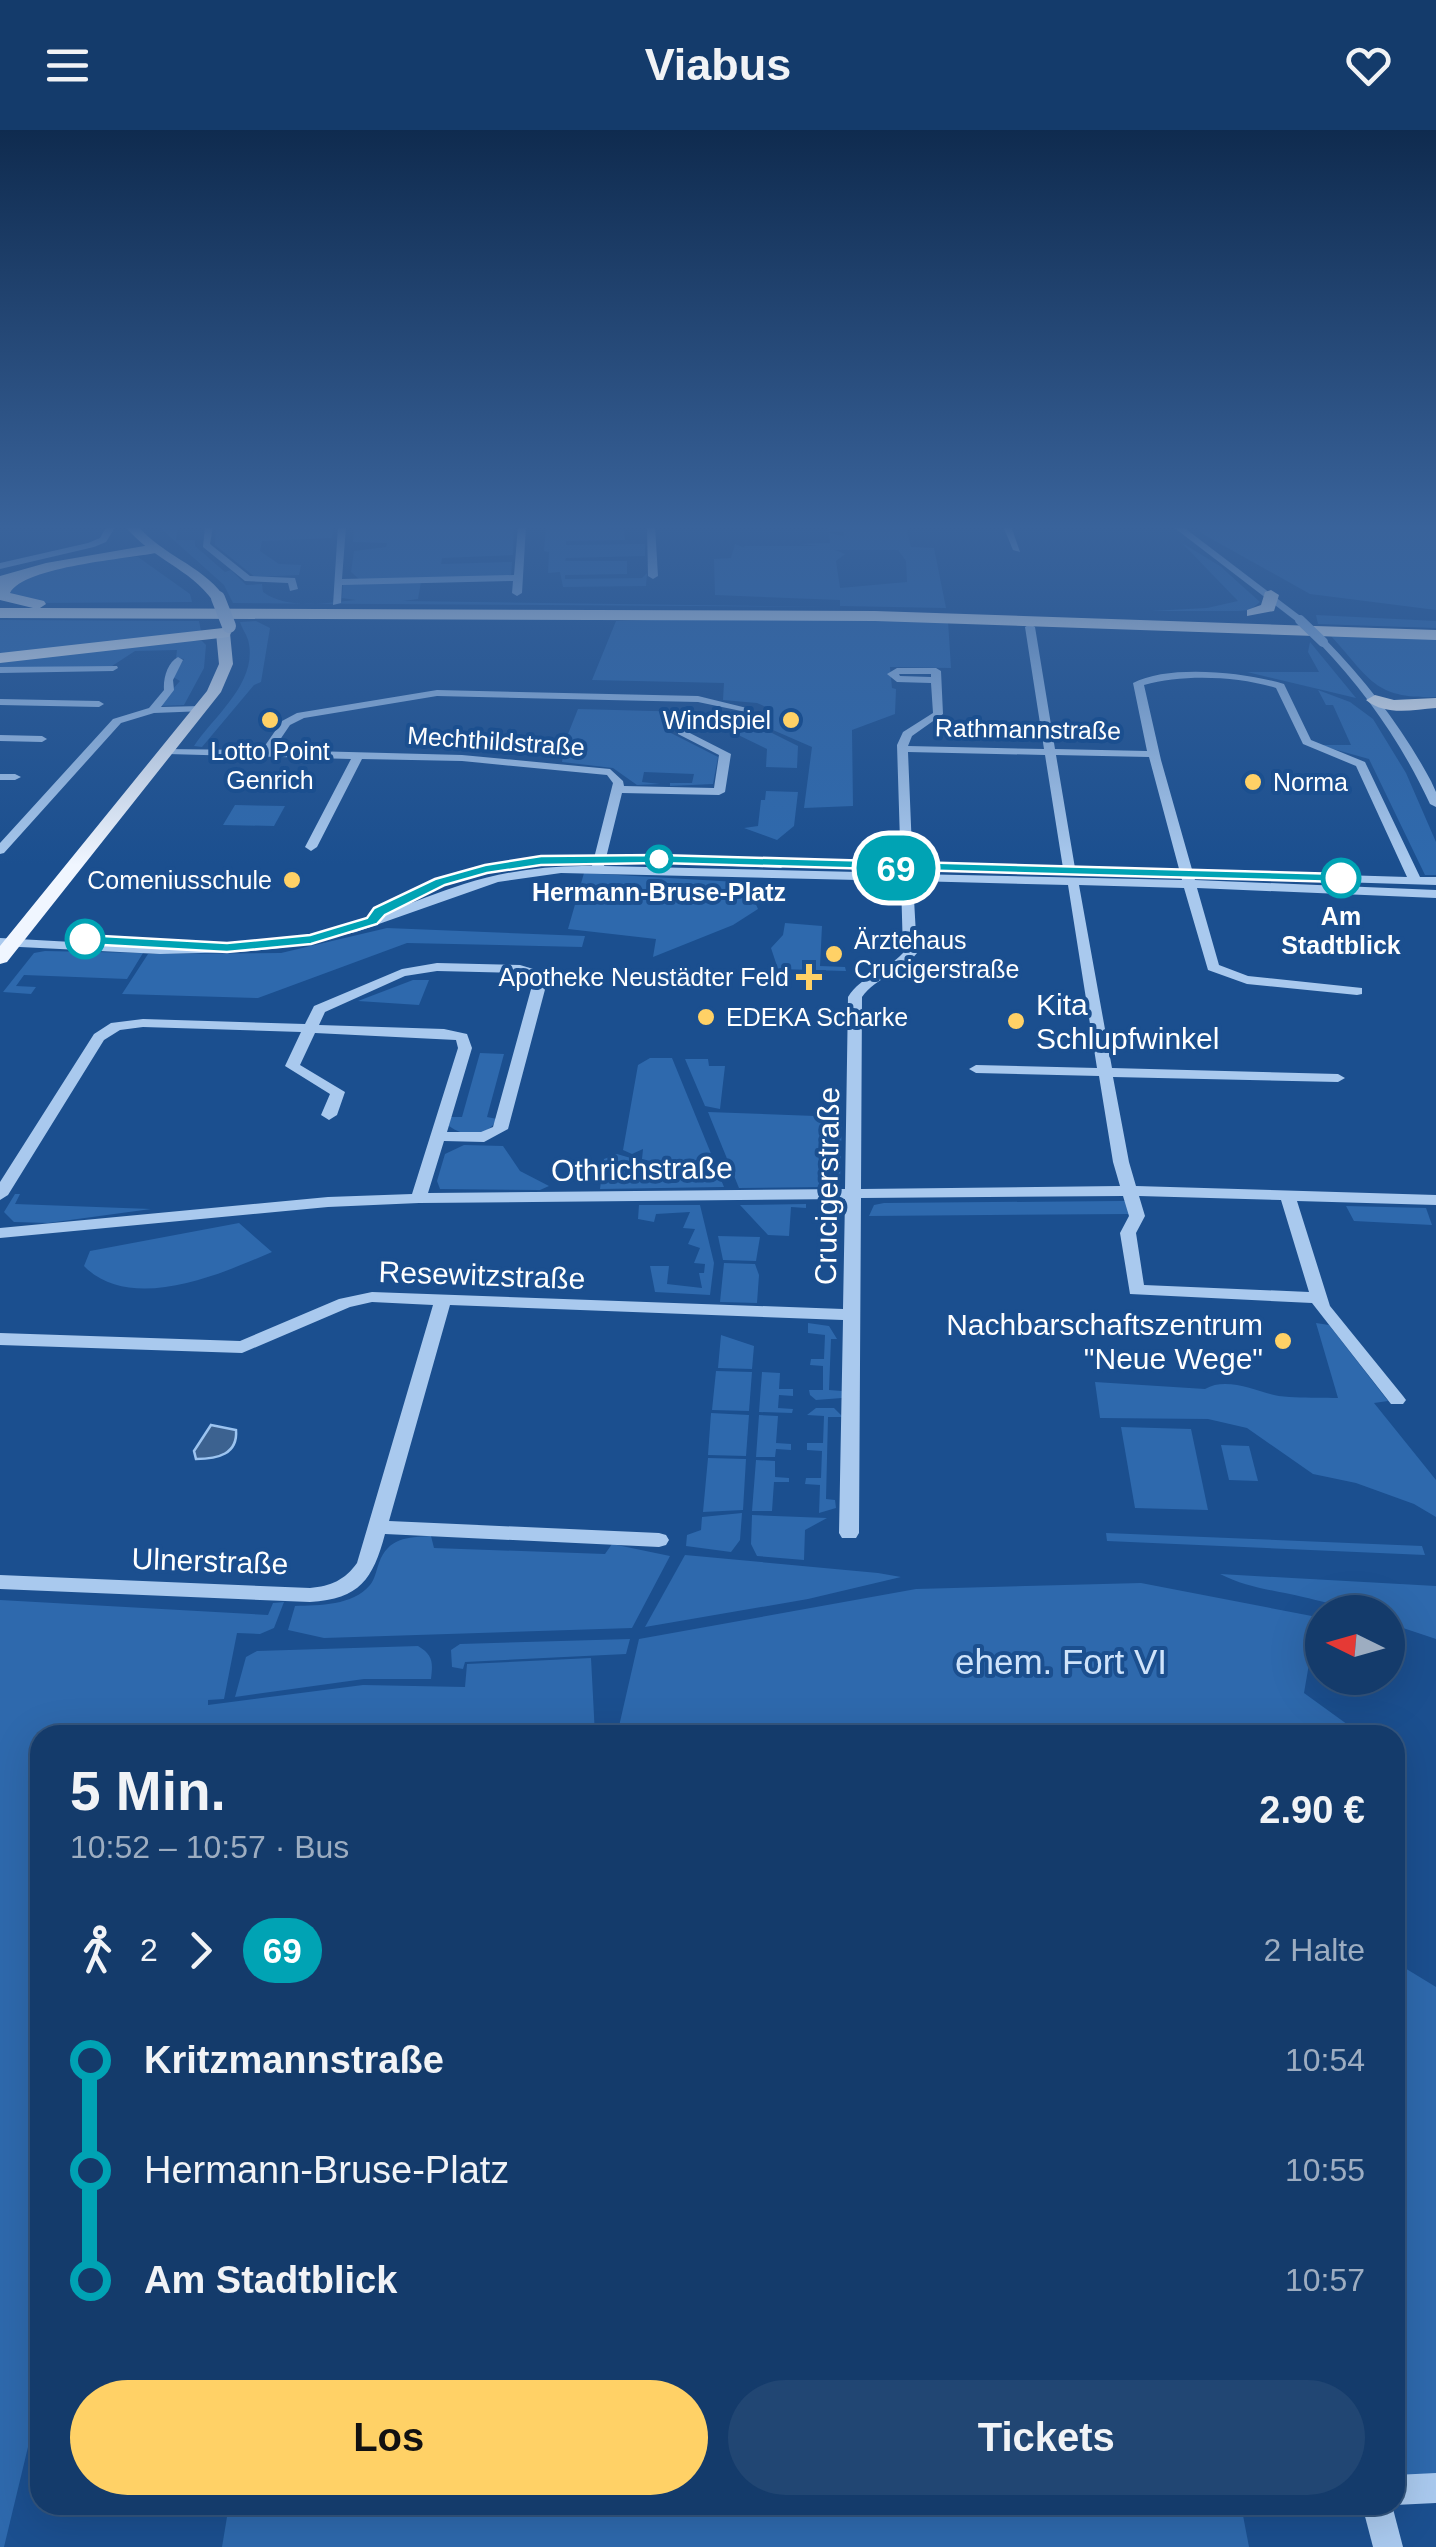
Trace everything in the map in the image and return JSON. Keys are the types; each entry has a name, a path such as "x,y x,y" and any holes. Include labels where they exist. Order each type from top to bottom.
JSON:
{"highway":[{"path":"0,661 149,639"},
{"path":"1375,700 1392,706 1430,702"},
{"path":"1397,730 1401,715 1430,702"}],"main road":[{"path":"4,947 201,709 225,668 222,639"}],"street":[{"path":"1032,639 1069,868"},
{"path":"1320,639 1397,730 1436,804"},
{"path":"153,710 169,690 168,680 178,660"},
{"path":"0,661 113,668"},
{"path":"1357,991 1330,984 1254,982 1213,967 1138,684 1167,678 1270,682 1283,689 1307,742 1361,764 1416,880"},
{"name":"Rathmannstraße","path":"910,872 902,749 909,733 937,716 936,680"},
{"path":"265,753 286,723 301,715 426,693 698,698 746,710"},
{"path":"0,702 99,704"},
{"path":"0,850 117,721 153,710 201,709"},
{"name":"Mechthildstraße","path":"618,789 720,792 725,754 682,732"},
{"path":"0,738 42,740"},
{"name":"Rathmannstraße","path":"902,749 1154,754"},
{"name":"Mechthildstraße","path":"168,751 481,759 606,771 618,778 618,789 598,864"},
{"path":"311,847 358,755"},
{"path":"0,777 15,777"},
{"path":"4,947 181,950 311,939 493,877 598,864 1189,880 1436,894"},
{"name":"Crucigerstraße","path":"849,1533 856,996 867,981 899,966 910,954 910,872"},
{"path":"1189,880 1436,881"},
{"path":"1073,886 1129,1191 1138,1216 1128,1233 1136,1290 1318,1298"},
{"path":"329,1115 337,1091 292,1066 316,1012 329,1002 412,970 437,966 516,969 538,976 500,1129 486,1137 438,1136"},
{"path":"0,1195 99,1037 109,1029 143,1022 444,1033 462,1037 465,1048 419,1198"},
{"path":"976,1069 1338,1078"},
{"name":"Othrichstraße","path":"0,1233 328,1202 419,1198 1129,1191 1436,1200"},
{"path":"1287,1195 1318,1298 1397,1400"},
{"name":"Resewitzstraße","path":"0,1339 235,1348 262,1342 357,1299 852,1315"},
{"name":"Ulnerstraße","path":"0,1582 328,1594 348,1586 363,1572 378,1527 443,1300"},
{"path":"378,1527 659,1540"},
{"path":"1405,2490 1436,2488"},
{"path":"1380,2515 1388,2547"}],"green space":[{"path":"0,639 136,639 0,655"},
{"path":"268,639 261,682 254,685 202,747 194,746 240,686 249,659 248,641"},
{"path":"609,639 949,639 951,668 890,667 892,688 896,689 895,714 852,730 853,806 804,808 812,747 750,720 773,710 757,703 723,700 724,683 592,680"},
{"path":"1333,639 1436,639 1436,697 1385,690"},
{"path":"202,641 206,645 204,668 184,705 158,706 180,681 173,677 184,659 176,658 177,650 135,651 112,666 0,668 0,660"},
{"path":"1310,642 1356,698 1247,672 1319,672 1308,652"},
{"path":"1318,690 1350,702 1373,719 1406,773 1436,842 1436,875 1425,875 1369,759 1319,745 1351,745 1333,705 1326,705"},
{"path":"578,709 690,712 665,722 672,726 665,730 718,757 713,784 670,786 692,783 694,774 644,772 642,782 660,784 637,785 613,768 562,762"},
{"path":"752,723 798,746 797,768 766,767 767,749 728,730"},
{"path":"766,791 798,792 794,826 777,840 744,828 758,826"},
{"path":"235,805 285,806 274,826 223,825"},
{"path":"584,873 737,882 747,885 758,909 733,925 653,957 656,939 568,929"},
{"path":"785,923 822,926 820,966 845,967 846,971 778,969 771,948 783,935"},
{"path":"387,928 585,936 582,947 407,943 258,998 122,994 148,954 281,953"},
{"path":"34,953 143,953 127,979 24,975 16,986 36,987 31,994 3,992"},
{"path":"413,980 429,980 419,1005 358,1001"},
{"path":"480,1053 504,1054 487,1117 497,1119 488,1129 469,1134 449,1126 450,1117 462,1117"},
{"path":"650,1058 672,1058 712,1156 668,1163 642,1159 643,1149 632,1154 623,1150 638,1065"},
{"path":"685,1059 708,1059 709,1066 725,1066 720,1109 705,1106"},
{"path":"708,1112 842,1117 840,1181 826,1187 739,1188"},
{"path":"464,1145 503,1146 520,1171 549,1186 540,1190 440,1189 437,1181 445,1154"},
{"path":"617,1154 665,1168 713,1160 724,1187 600,1189 604,1159"},
{"path":"15,1194 20,1194 15,1204 151,1209 48,1223 14,1222 4,1212"},
{"path":"1128,1201 1130,1214 869,1216 874,1205 884,1203"},
{"path":"806,1204 806,1208 791,1207 789,1236 768,1235 740,1205"},
{"path":"639,1205 700,1205 714,1263 710,1295 655,1292 650,1266 669,1266 667,1284 702,1288 699,1273 704,1273 705,1264 694,1263 700,1248 688,1244 695,1229 683,1228 690,1212 656,1214 654,1222 638,1219"},
{"path":"1346,1206 1426,1208 1432,1225 1354,1221"},
{"path":"239,1223 272,1252 202,1279 151,1288 126,1287 103,1280 84,1266 90,1251"},
{"path":"718,1236 760,1237 756,1261 723,1260"},
{"path":"724,1263 755,1264 759,1275 757,1303 720,1302"},
{"path":"808,1323 829,1326 837,1339 831,1339 829,1390 842,1391 842,1398 816,1400 810,1395 809,1390 823,1390 823,1366 810,1365 811,1359 824,1359 825,1335 808,1333"},
{"path":"1316,1323 1329,1325 1388,1401 1374,1403 1436,1480 1436,1517 1414,1504 1356,1483 1313,1474 1247,1428 1208,1419 1100,1418 1095,1382 1205,1389 1231,1384 1281,1396 1338,1398"},
{"path":"721,1335 754,1346 752,1369 718,1368"},
{"path":"716,1371 752,1372 749,1411 712,1410"},
{"path":"762,1372 780,1373 779,1389 793,1389 793,1396 779,1395 778,1408 793,1409 792,1413 759,1412"},
{"path":"816,1408 834,1408 843,1417 828,1417 826,1499 835,1500 836,1508 819,1513 820,1485 805,1484 806,1478 821,1478 822,1451 807,1450 807,1443 823,1443 824,1416 807,1415"},
{"path":"711,1413 749,1415 746,1456 708,1455"},
{"path":"759,1415 778,1416 776,1443 791,1444 791,1450 776,1449 775,1457 756,1457"},
{"path":"1121,1427 1191,1429 1208,1510 1135,1508"},
{"path":"1221,1445 1249,1446 1258,1481 1229,1480"},
{"path":"708,1458 746,1459 743,1510 703,1512"},
{"path":"756,1460 775,1461 775,1477 789,1478 789,1482 774,1482 772,1511 752,1511"},
{"path":"742,1513 740,1540 731,1552 686,1546 687,1535 701,1530 702,1517"},
{"path":"752,1515 827,1518 805,1530 804,1560 757,1556 751,1544"},
{"path":"1106,1533 1422,1546 1425,1555 1107,1541"},
{"path":"431,1536 434,1548 605,1554 612,1544 670,1556 632,1628 324,1638 288,1630 295,1606 335,1603 354,1597 370,1585 383,1555 393,1544 406,1538"},
{"path":"685,1555 901,1577 808,1599 645,1627"},
{"path":"1220,1574 1436,1586 1436,1639 1405,1629 1405,1595 1305,1598 1240,1583"},
{"name":"ehem. Fort VI","path":"1141,1583 1305,1615 1304,1693 1348,1725 619,1725 639,1639 916,1589"},
{"path":"0,1600 268,1615 273,1603 284,1602 274,1628 260,1634 237,1633 224,1699 208,1700 208,1705 363,1685 465,1687 467,1664 591,1658 594,1725 30,1725 30,2439 4,2547 0,2547"},
{"path":"630,1639 626,1654 465,1662 463,1669 452,1667 451,1650 460,1644"},
{"path":"418,1646 431,1660 431,1679 364,1679 235,1697 246,1657 257,1651"},
{"path":"1405,1968 1436,1987 1436,2480 1405,2475"},
{"path":"227,2515 1243,2515 1249,2547 222,2547"}],"shaded area":[{"path":"211,1425 236,1430 234,1445 225,1454 196,1459 194,1451"}],"bus line":[{"name":"69","path":"85,939 227,948 311,939 372,921 380,912 440,882 485,869 541,860 659,859 1341,878"}],"place":[{"name":"Lotto Point Genrich","path":"270,720"},
{"name":"Windspiel","path":"791,720"},
{"name":"Norma","path":"1253,782"},
{"name":"Hermann-Bruse-Platz","path":"659,859"},
{"name":"Am Stadtblick","path":"1341,878"},
{"name":"Comeniusschule","path":"292,880"},
{"name":"Ärztehaus Crucigerstraße","path":"834,954"},
{"name":"Apotheke Neustädter Feld","path":"809,977"},
{"name":"EDEKA Scharke","path":"706,1017"},
{"name":"Kita Schlupfwinkel","path":"1016,1021"},
{"name":"Nachbarschaftszentrum \"Neue Wege\"","path":"1283,1341"}]}
